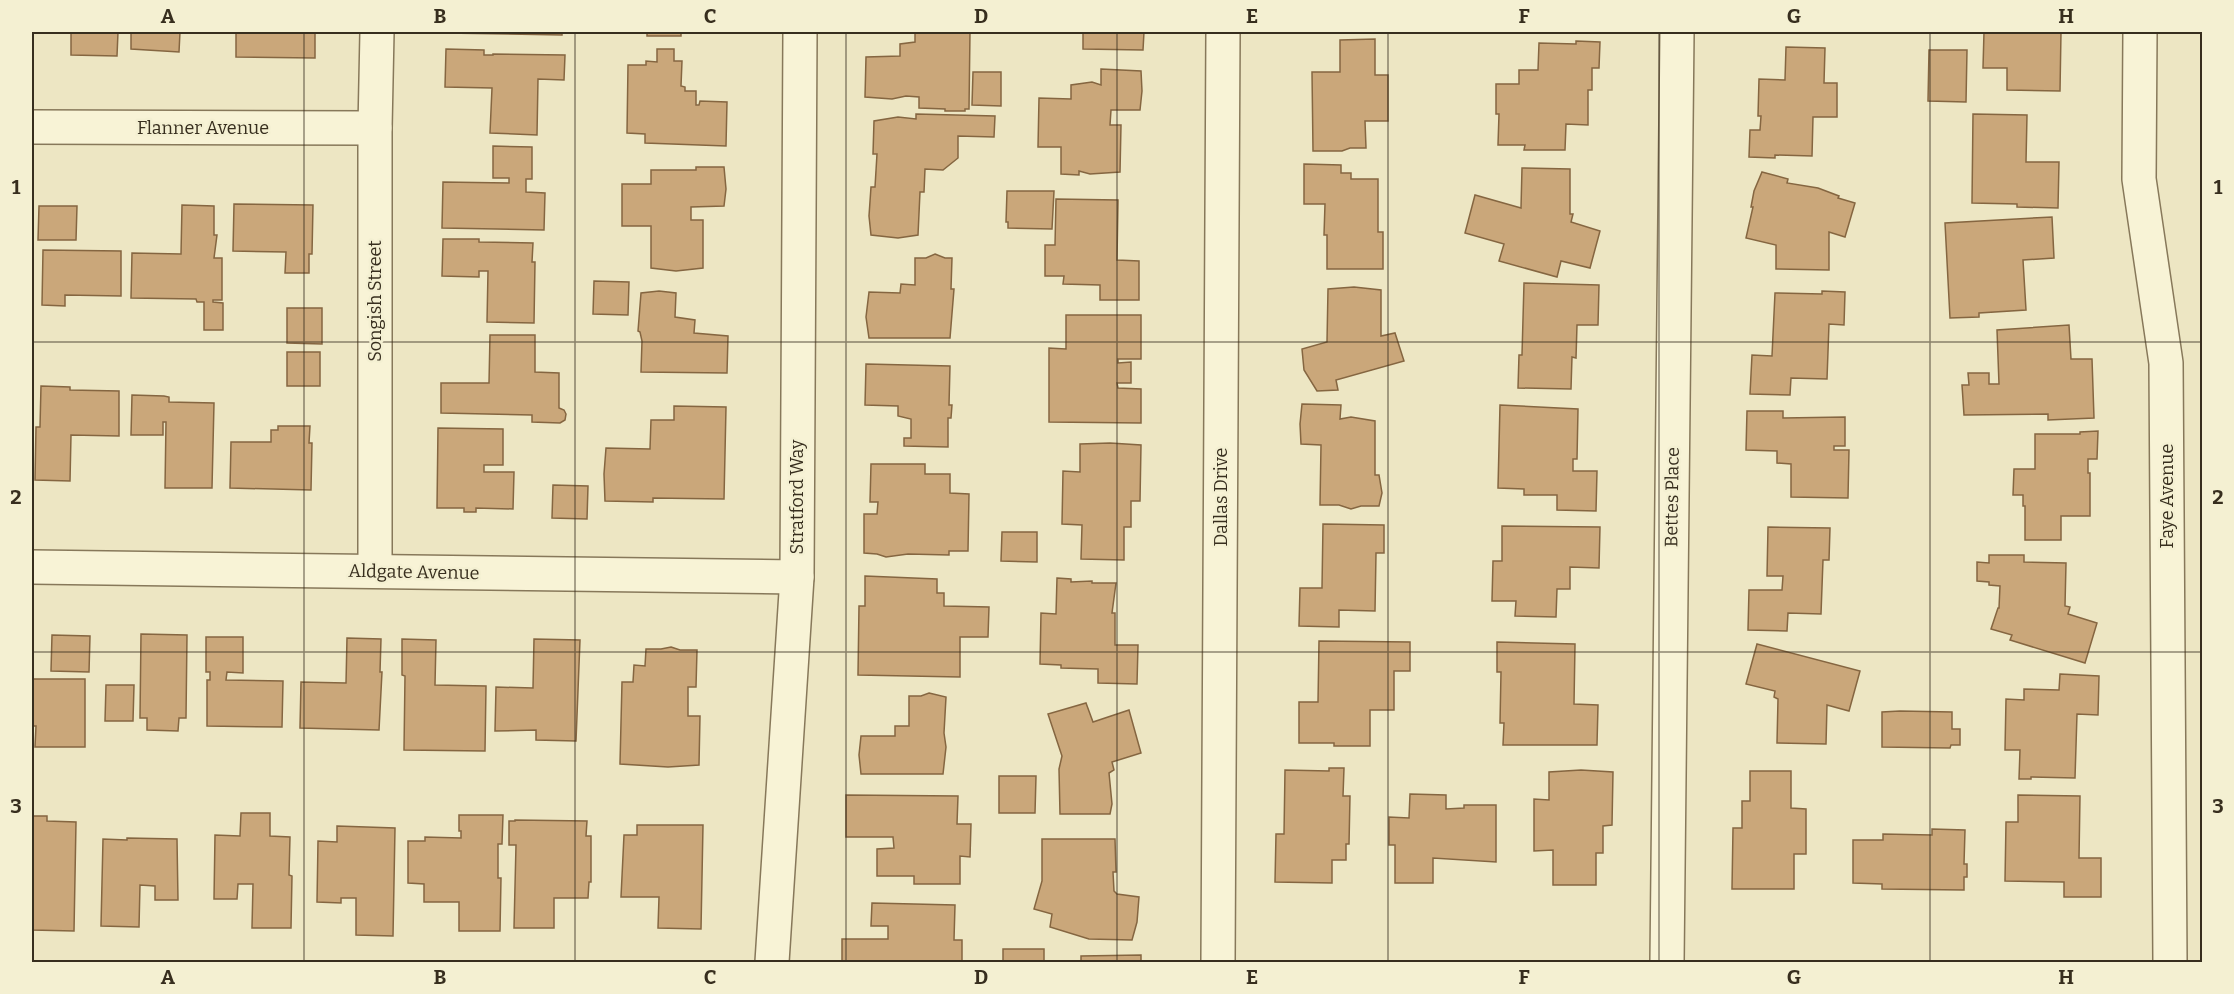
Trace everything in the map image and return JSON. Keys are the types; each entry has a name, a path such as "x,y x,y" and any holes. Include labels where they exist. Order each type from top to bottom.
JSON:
{"street":[{"name":"Songish Street","path":"375,572 377,32"},
{"name":"Stratford Way","path":"772,963 797,577 800,32"},
{"name":"Dallas Drive","path":"1218,963 1223,32"},
{"name":"Bettes Place","path":"1667,963 1677,32"},
{"name":"Faye Avenue","path":"2140,32 2139,179 2166,363 2170,963"},
{"name":"Flanner Avenue","path":"32,128 375,128"},
{"name":"Aldgate Avenue","path":"32,567 797,577"}],"building":[{"path":"71,32 118,32 117,56 71,55"},
{"path":"131,32 180,32 179,52 131,49"},
{"path":"236,32 315,32 315,58 236,57"},
{"path":"562,32 562,35 444,33"},
{"path":"647,32 681,32 681,36 647,36"},
{"path":"915,32 970,32 969,109 945,111 945,109 919,108 919,97 906,96 892,99 865,97 866,57 900,56 900,44 915,42"},
{"path":"1083,32 1144,32 1143,50 1083,49"},
{"path":"1984,32 2061,32 2060,91 2007,90 2007,68 1983,68"},
{"path":"1375,39 1375,75 1388,75 1388,121 1365,121 1366,148 1313,151 1312,72 1340,72 1340,40"},
{"path":"1576,41 1600,42 1599,68 1592,68 1592,90 1588,90 1588,125 1566,124 1565,150 1524,150 1525,145 1498,145 1499,114 1496,114 1496,84 1519,84 1519,70 1538,70 1539,43 1576,44"},
{"path":"1786,47 1825,48 1824,83 1837,83 1837,117 1813,117 1812,156 1749,157 1750,130 1760,130 1759,79 1785,80"},
{"path":"446,49 484,50 484,55 565,55 564,80 538,79 537,135 490,133 492,88 445,87"},
{"path":"657,49 674,49 674,61 682,61 681,86 685,87 685,91 696,91 696,105 699,105 700,101 727,102 726,146 645,143 645,134 627,133 628,65 646,65 646,61 657,62"},
{"path":"1929,50 1967,50 1966,102 1928,101"},
{"path":"1101,69 1141,71 1140,110 1111,110 1110,125 1121,125 1120,172 1090,174 1079,171 1079,175 1061,174 1061,147 1038,147 1039,98 1071,99 1071,85 1092,82 1101,85"},
{"path":"973,72 1001,72 1001,106 972,105"},
{"path":"916,114 995,116 994,137 958,136 958,158 943,170 925,169 924,192 920,192 918,235 898,238 871,235 869,216 871,187 875,187 877,154 873,154 874,121 898,117 916,119"},
{"path":"1973,114 2027,115 2026,162 2059,162 2058,208 1972,203"},
{"path":"493,146 532,147 532,179 526,179 526,192 545,193 544,230 442,228 443,182 509,183 509,178 493,178"},
{"path":"1304,164 1341,165 1341,173 1351,173 1351,179 1378,179 1378,232 1383,232 1383,269 1327,269 1327,235 1324,235 1325,204 1304,204"},
{"path":"696,167 724,167 726,189 724,206 691,207 691,220 703,220 703,268 676,271 651,268 651,226 622,226 622,184 651,184 651,170 696,170"},
{"path":"1522,168 1570,169 1570,214 1573,214 1571,222 1600,231 1590,268 1561,261 1557,277 1499,261 1504,244 1465,233 1475,195 1521,208"},
{"path":"1762,172 1788,179 1787,183 1818,188 1855,203 1845,237 1829,232 1829,270 1776,269 1776,245 1746,238 1754,191"},
{"path":"1007,191 1054,191 1052,229 1008,228 1008,222 1006,222"},
{"path":"1056,199 1118,200 1117,260 1139,261 1139,300 1100,300 1100,285 1063,284 1064,276 1045,276 1045,245 1055,245"},
{"path":"234,204 313,205 312,254 309,254 309,273 285,273 286,252 233,251"},
{"path":"182,205 214,206 214,235 217,235 214,258 222,258 222,300 213,300 213,302 223,303 223,330 204,330 204,302 197,302 196,299 131,298 132,253 181,254"},
{"path":"39,206 77,206 76,240 38,240"},
{"path":"2052,217 2054,258 2023,260 2026,310 1979,313 1979,317 1950,318 1945,223"},
{"path":"443,239 533,243 534,323 487,322 488,271 479,271 479,277 442,276"},
{"path":"43,250 121,251 121,296 65,295 65,306 42,305"},
{"path":"935,254 952,258 951,289 954,289 950,338 869,338 866,317 869,292 900,293 901,284 915,285 915,258 926,258"},
{"path":"594,281 629,282 628,315 593,314"},
{"path":"1524,283 1599,285 1598,325 1577,325 1576,358 1572,357 1571,389 1518,388 1519,355 1522,355"},
{"path":"1354,287 1381,290 1381,336 1395,333 1404,361 1336,380 1338,390 1317,391 1304,370 1302,349 1327,342 1328,289"},
{"path":"659,291 676,293 675,317 695,320 694,333 728,336 727,373 641,372 642,341 638,331 641,293"},
{"path":"1822,291 1845,292 1844,325 1829,324 1827,379 1791,378 1790,395 1750,394 1752,355 1772,356 1775,293 1822,294"},
{"path":"287,308 322,308 322,344 287,343"},
{"path":"1066,315 1141,315 1141,359 1118,359 1118,363 1131,362 1131,383 1117,383 1118,388 1141,389 1141,423 1049,422 1049,348 1066,349"},
{"path":"2069,325 2071,359 2092,359 2094,418 2048,420 2048,414 1964,415 1962,385 1969,385 1968,373 1989,373 1989,384 1999,384 1997,330"},
{"path":"490,335 535,335 535,372 559,373 559,408 566,414 565,420 560,423 532,422 532,415 441,413 441,383 489,383"},
{"path":"287,352 320,352 320,386 287,386"},
{"path":"866,364 950,366 949,405 952,405 951,418 948,418 948,447 904,446 904,438 911,438 911,419 898,416 898,406 865,405"},
{"path":"41,386 70,387 70,390 119,391 119,436 71,435 70,481 35,480 36,427 40,427"},
{"path":"132,395 164,396 169,397 169,402 214,403 212,488 165,488 166,422 163,422 163,435 131,435"},
{"path":"1302,404 1341,405 1340,419 1351,417 1375,421 1375,475 1379,475 1382,493 1379,506 1361,506 1351,509 1339,505 1320,505 1321,445 1301,444"},
{"path":"1500,405 1578,409 1577,459 1573,459 1573,471 1597,471 1596,511 1557,510 1557,495 1524,495 1524,489 1498,488"},
{"path":"674,406 726,407 724,499 653,498 653,502 605,501 606,448 650,449 651,420 674,420"},
{"path":"1747,411 1783,411 1783,418 1845,417 1845,446 1834,446 1834,450 1849,450 1848,498 1791,497 1791,464 1777,463 1777,451 1746,450"},
{"path":"278,426 310,426 311,490 230,488 231,442 271,442 271,430 278,430"},
{"path":"438,428 503,429 503,465 484,465 484,472 514,472 513,509 476,508 476,512 464,512 464,508 437,508"},
{"path":"2098,431 2097,459 2088,459 2090,516 2061,516 2061,540 2025,540 2025,506 2023,506 2023,495 2013,495 2014,469 2035,469 2035,434 2080,434 2080,432"},
{"path":"1080,444 1141,445 1140,501 1131,501 1131,527 1124,527 1124,560 1081,559 1082,525 1062,524 1063,471 1080,472"},
{"path":"871,464 925,464 925,474 950,474 950,493 969,494 968,551 949,551 949,555 908,554 886,557 864,553 864,514 877,514 878,502 870,502"},
{"path":"553,485 588,486 587,519 552,518"},
{"path":"1323,524 1384,525 1384,553 1376,553 1375,611 1339,610 1339,627 1299,626 1300,588 1322,588"},
{"path":"1502,526 1600,527 1599,568 1570,567 1570,589 1557,589 1556,617 1515,616 1516,601 1492,601 1493,561 1502,561"},
{"path":"1768,527 1830,528 1829,560 1823,560 1821,614 1788,613 1787,631 1748,630 1749,590 1782,590 1783,576 1767,576"},
{"path":"1002,532 1037,532 1037,562 1001,561"},
{"path":"1989,555 2024,555 2024,562 2066,563 2065,606 2070,607 2068,614 2097,623 2085,663 2010,640 2012,635 1991,629 1999,608 2000,586 1977,581 1977,562 1989,563"},
{"path":"865,576 937,579 937,593 944,593 944,606 989,607 988,637 960,637 960,677 858,675 859,606 865,606"},
{"path":"1057,578 1071,579 1071,582 1116,583 1112,613 1115,613 1115,645 1138,645 1137,684 1098,683 1098,669 1061,668 1061,665 1040,664 1041,613 1056,614"},
{"path":"141,634 187,635 186,718 179,718 178,731 147,730 147,718 140,718"},
{"path":"52,635 90,636 89,672 51,671"},
{"path":"206,637 243,637 243,673 227,672 226,680 283,681 282,727 207,726 207,680 210,680 210,672 206,672"},
{"path":"347,638 381,639 379,730 300,728 301,682 346,683"},
{"path":"402,639 436,640 435,685 486,686 485,751 404,750 405,676 402,675"},
{"path":"534,639 580,640 576,741 536,740 536,730 495,731 496,687 533,688"},
{"path":"1319,641 1410,642 1410,671 1394,671 1394,710 1370,710 1370,746 1299,743 1299,702 1318,702"},
{"path":"1497,642 1575,644 1574,704 1598,705 1597,745 1503,745 1504,723 1500,723 1501,672 1497,672"},
{"path":"1757,644 1860,671 1849,711 1827,705 1826,744 1777,743 1778,699 1774,697 1775,691 1746,684"},
{"path":"671,647 680,650 697,650 696,687 688,687 688,716 700,716 699,765 668,767 620,764 622,682 633,682 634,665 645,666 646,649"},
{"path":"2060,674 2099,676 2098,715 2077,714 2075,778 2019,779 2020,750 2005,750 2006,699 2024,700 2024,689 2059,690"},
{"path":"32,679 85,679 85,747 35,747 36,726 32,726"},
{"path":"106,685 134,685 133,721 105,721"},
{"path":"929,693 946,697 944,733 946,747 943,774 861,774 859,755 861,736 895,736 895,726 909,726 909,696"},
{"path":"1086,703 1093,722 1129,710 1141,753 1112,762 1114,770 1109,773 1112,804 1110,814 1060,814 1059,769 1062,756 1048,714"},
{"path":"1882,712 1952,712 1952,729 1960,729 1960,745 1951,745 1950,748 1882,747"},
{"path":"1329,768 1344,768 1343,796 1350,796 1349,844 1346,844 1346,860 1332,860 1332,883 1275,882 1276,834 1284,834 1285,770 1329,771"},
{"path":"1581,770 1613,772 1612,825 1603,826 1603,853 1596,853 1596,885 1553,885 1553,850 1534,851 1534,799 1549,800 1549,772"},
{"path":"1750,771 1791,771 1791,808 1806,809 1806,854 1794,854 1794,889 1732,889 1733,828 1742,828 1742,801 1750,801"},
{"path":"999,776 1036,776 1035,813 999,813"},
{"path":"1410,794 1446,795 1446,809 1464,808 1464,805 1496,805 1496,862 1433,858 1433,883 1395,883 1395,845 1389,845 1389,817 1409,818"},
{"path":"846,795 958,796 957,824 971,824 970,857 960,856 960,884 914,884 914,876 877,876 877,849 894,848 893,837 846,837"},
{"path":"2018,795 2080,796 2079,858 2101,858 2101,897 2064,897 2064,882 2005,881 2006,822 2018,822"},
{"path":"241,813 270,813 270,836 290,837 291,928 252,928 253,884 238,884 237,899 214,899 215,835 240,836"},
{"path":"459,815 503,815 502,844 498,844 498,878 501,878 500,931 459,931 459,902 424,902 424,884 408,883 408,841 425,841 425,837 461,838"},
{"path":"32,816 47,816 47,821 76,822 74,931 32,930"},
{"path":"509,821 587,821 586,836 591,836 591,882 589,882 588,898 554,898 554,928 514,928 516,845 509,845"},
{"path":"637,825 703,825 701,929 658,928 659,897 621,897 624,835 637,835"},
{"path":"337,826 395,828 393,936 356,935 356,898 341,898 341,903 317,902 318,841 337,842"},
{"path":"1932,829 1965,830 1964,864 1967,864 1967,877 1964,877 1964,890 1882,889 1882,884 1853,883 1853,840 1883,840 1883,834 1932,835"},
{"path":"127,838 177,839 178,900 155,900 155,886 140,885 139,927 101,926 103,839 127,840"},
{"path":"1042,839 1115,839 1114,891 1117,894 1139,897 1137,922 1132,940 1089,939 1050,927 1052,914 1034,909 1042,881"},
{"path":"872,903 955,905 954,940 962,940 962,962 842,962 842,939 888,939 888,926 871,926"},
{"path":"1003,949 1044,949 1044,962 1003,962"},
{"path":"1141,955 1141,962 1081,962 1081,956"}]}
